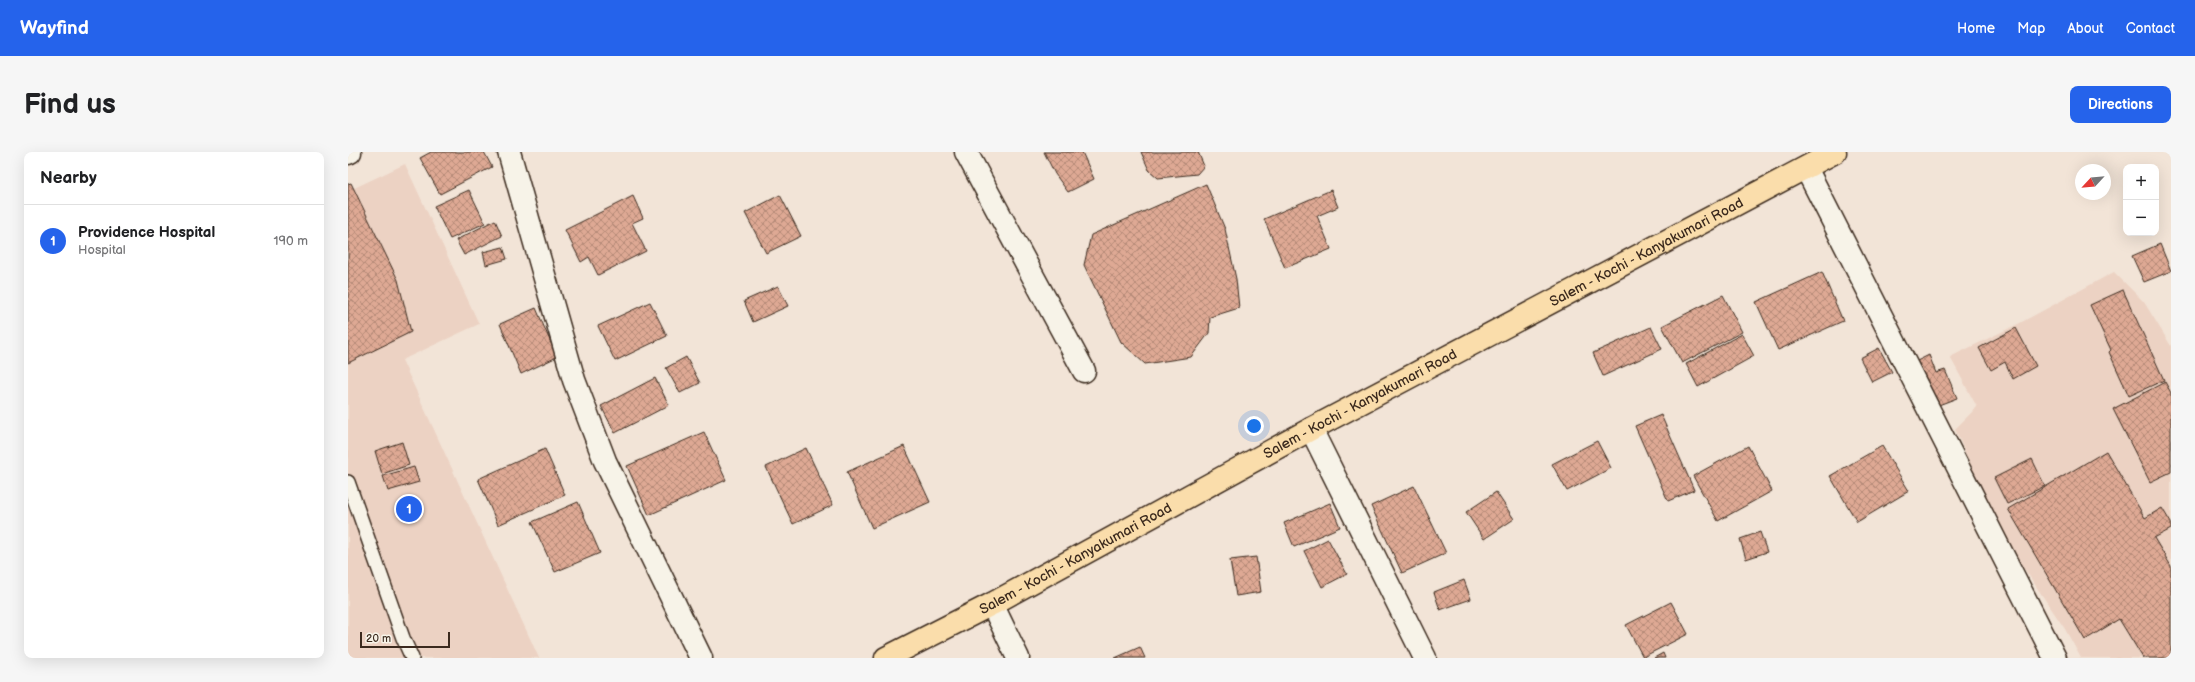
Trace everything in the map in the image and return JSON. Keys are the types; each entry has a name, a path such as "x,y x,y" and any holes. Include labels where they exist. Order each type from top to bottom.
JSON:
{"highway":[{"name":"Salem - Kochi - Kanyakumari Road","path":"886,658 992,604 1311,428 1835,152"}],"street":[{"path":"509,152 574,380 605,461 701,658"},
{"path":"966,152 1084,372"},
{"path":"1806,168 2055,658"},
{"path":"1311,428 1426,658"},
{"path":"992,604 1018,658"}],"lane":[{"path":"348,482 403,638 412,658"}],"shaded area":[{"path":"405,164 479,324 402,360 539,658 348,658 348,191"},
{"path":"2114,272 2144,302 2171,346 2171,658 2081,658 2065,629 2000,533 1955,429 1977,407 1950,357 2018,324"}],"building":[{"path":"431,152 484,152 492,167 440,194 420,158"},
{"path":"1044,152 1082,152 1094,179 1068,192 1055,174"},
{"path":"1141,152 1198,152 1204,166 1197,174 1158,178 1149,170"},
{"path":"351,183 398,280 411,332 348,363 348,184"},
{"path":"1206,184 1225,229 1236,279 1239,308 1210,317 1209,333 1191,357 1145,364 1121,342 1084,265 1091,235"},
{"path":"469,190 485,223 450,239 434,206"},
{"path":"1331,190 1338,207 1317,216 1331,249 1285,268 1264,219"},
{"path":"780,195 801,236 766,253 745,213"},
{"path":"633,196 643,218 632,223 646,251 598,275 589,257 581,262 565,230"},
{"path":"495,220 502,236 464,255 456,240"},
{"path":"2160,244 2171,271 2144,282 2132,256"},
{"path":"503,247 507,259 486,265 483,252"},
{"path":"1822,272 1843,321 1778,350 1756,302"},
{"path":"778,286 788,306 753,322 744,301"},
{"path":"2123,290 2164,380 2129,396 2109,352 2111,350 2090,305"},
{"path":"1723,295 1742,332 1682,363 1662,326"},
{"path":"650,302 667,336 615,361 598,326"},
{"path":"536,308 557,357 521,374 500,324"},
{"path":"1651,327 1662,349 1603,376 1593,353"},
{"path":"2016,328 2036,366 2013,379 2005,362 1991,370 1979,348"},
{"path":"1742,334 1754,356 1698,387 1686,364"},
{"path":"1879,348 1892,372 1872,382 1860,358"},
{"path":"1929,355 1936,373 1945,370 1957,398 1936,406 1917,361"},
{"path":"686,357 700,383 680,393 666,368"},
{"path":"655,378 669,405 615,433 601,406"},
{"path":"2165,382 2171,393 2171,472 2150,482 2113,409"},
{"path":"1661,415 1694,490 1668,501 1635,426"},
{"path":"704,432 726,480 649,515 627,466"},
{"path":"1597,441 1611,468 1567,491 1552,464"},
{"path":"402,442 409,465 382,474 375,451"},
{"path":"904,446 930,502 872,528 847,472"},
{"path":"1748,446 1772,491 1718,521 1693,476"},
{"path":"1882,446 1909,491 1857,522 1830,476"},
{"path":"806,448 833,505 793,524 766,467"},
{"path":"545,449 565,495 498,525 478,479"},
{"path":"2106,451 2145,518 2162,508 2171,523 2171,529 2154,538 2171,566 2171,658 2143,658 2119,619 2085,640 2008,509"},
{"path":"2032,459 2045,486 2007,504 1994,478"},
{"path":"414,467 419,482 388,491 383,476"},
{"path":"1414,486 1446,553 1402,573 1371,506"},
{"path":"1496,492 1514,519 1484,539 1466,512"},
{"path":"578,502 600,553 555,572 532,522"},
{"path":"1330,503 1340,527 1294,547 1284,523"},
{"path":"1760,532 1767,552 1746,559 1740,539"},
{"path":"1328,539 1347,574 1322,587 1304,551"},
{"path":"1256,557 1261,592 1236,596 1230,560"},
{"path":"1464,580 1471,599 1440,610 1434,592"},
{"path":"1671,602 1688,634 1643,657 1626,625"},
{"path":"1140,647 1145,658 1115,658"},
{"path":"1663,653 1665,658 1654,658"}],"place":[{"name":"Providence Hospital","path":"409,509"}]}
